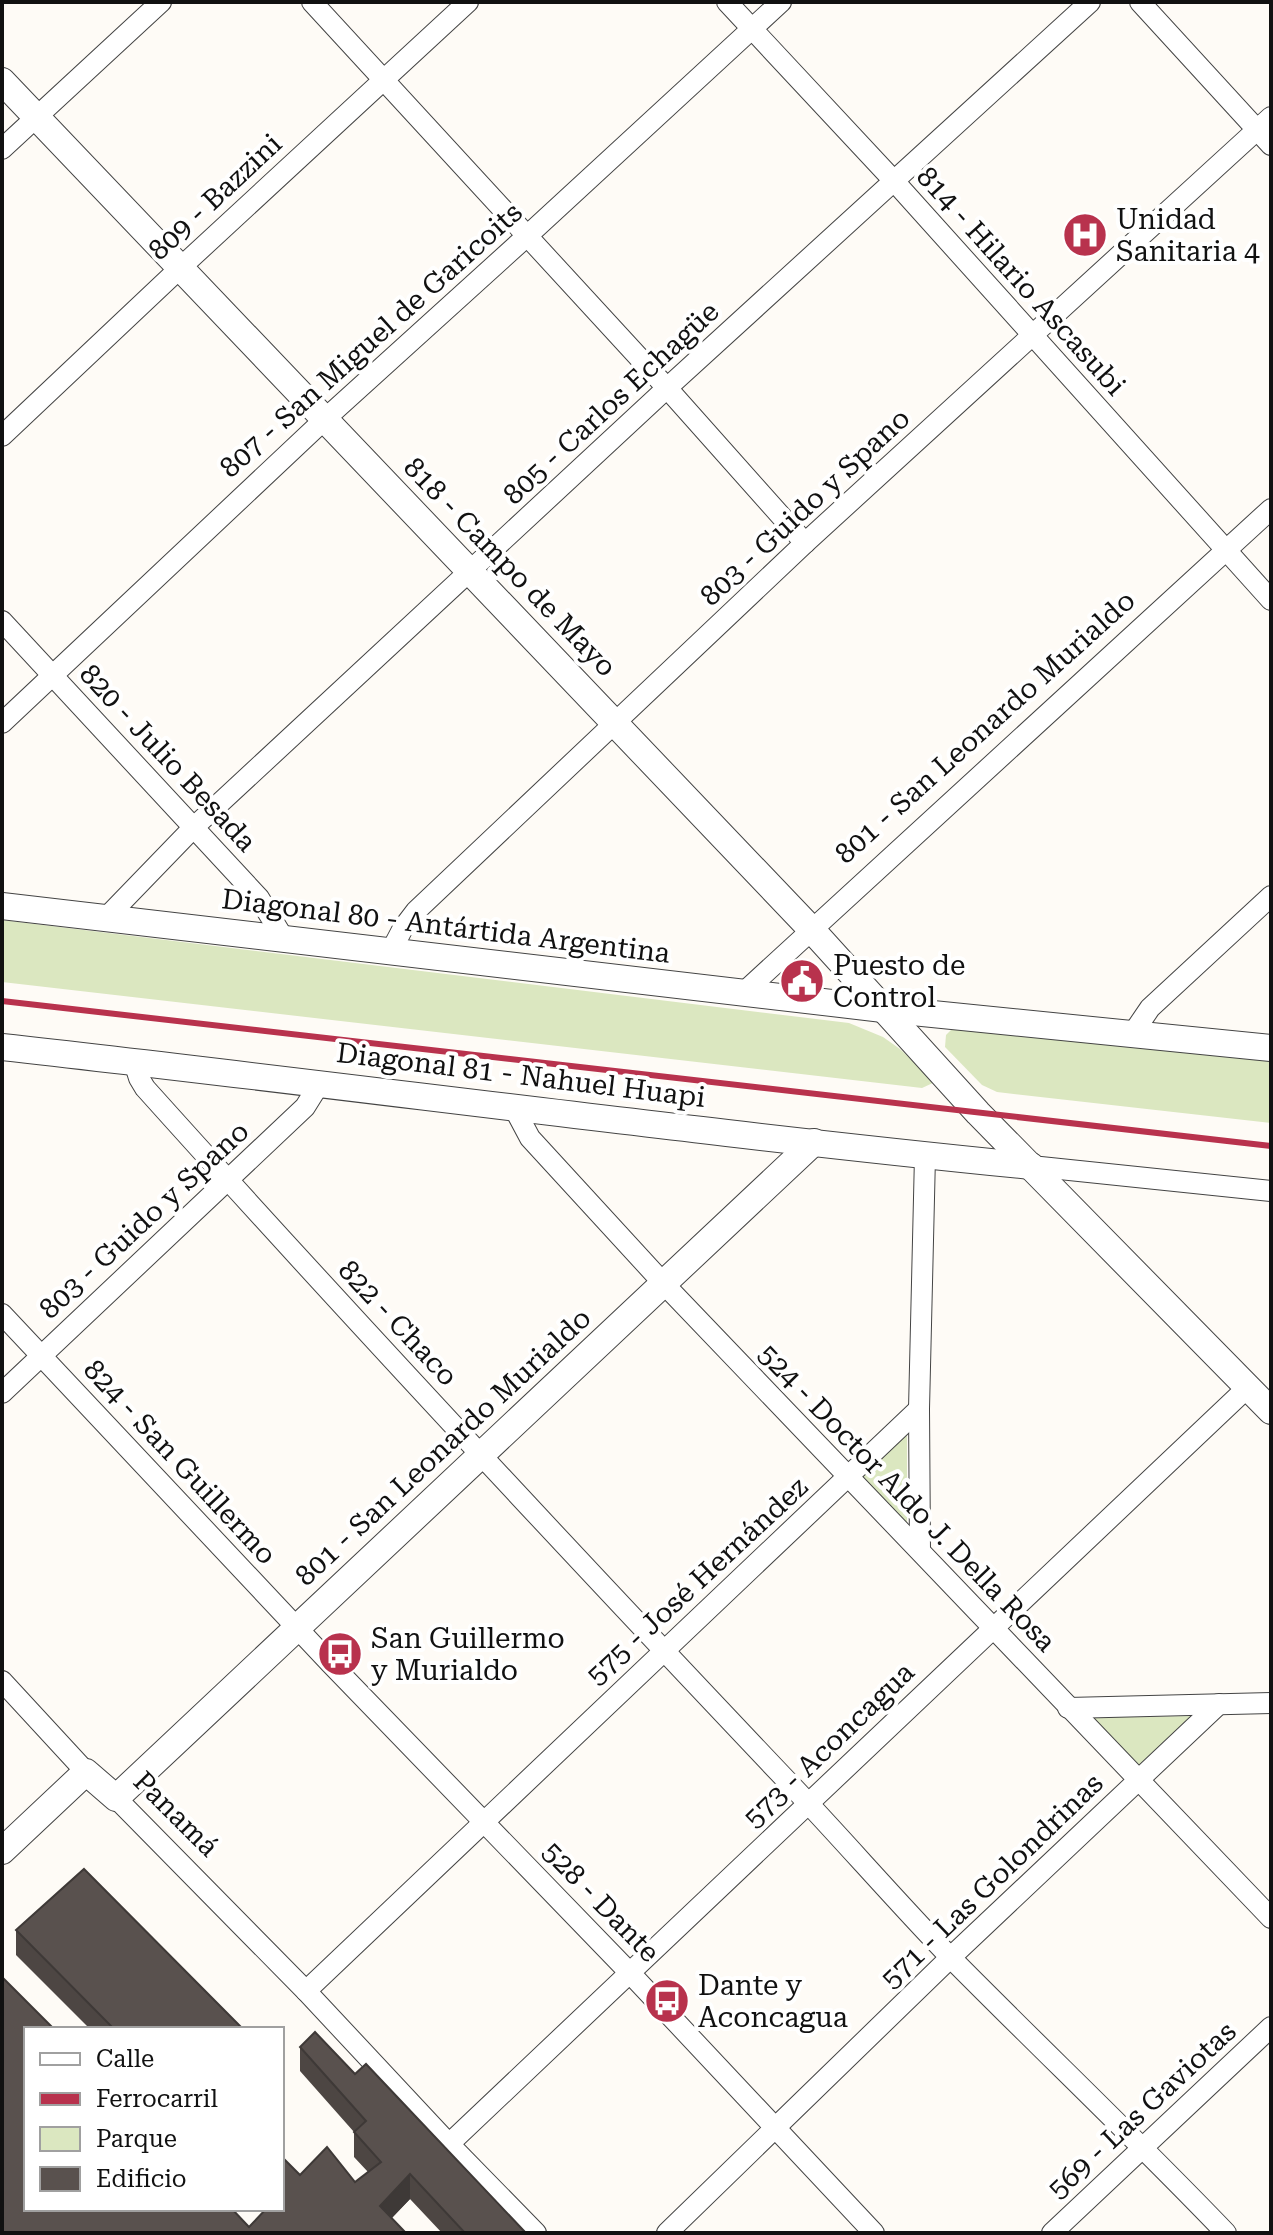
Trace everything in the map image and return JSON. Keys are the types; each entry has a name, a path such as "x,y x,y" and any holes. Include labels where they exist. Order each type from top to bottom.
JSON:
{"street":[{"path":"2,149 161,2"},
{"path":"312,2 667,388 805,543"},
{"name":"809 - Bazzini","path":"2,436 468,2"},
{"name":"814 - Hilario Ascasubi","path":"727,2 894,181 1271,600"},
{"name":"807 - San Miguel de Garicoits","path":"2,723 325,419 781,2"},
{"name":"805 - Carlos Echagüe","path":"106,918 194,827 667,388 1090,2"},
{"path":"1140,2 1266,130"},
{"name":"818 - Campo de Mayo","path":"2,81 811,929 967,1101 1271,1411"},
{"name":"803 - Guido y Spano","path":"391,951 416,911 805,543 1266,130"},
{"name":"801 - San Leonardo Murialdo","path":"743,993 1271,509"},
{"name":"820 - Julio Besada","path":"2,621 259,898 284,939"},
{"path":"1133,1033 1150,1008 1271,896"},
{"name":"Diagonal 80 - Antártida Argentina","path":"2,906 883,1009 1271,1048"},
{"name":"Diagonal 81 - Nahuel Huapi","path":"2,1047 1031,1166"},
{"name":"822 - Chaco","path":"134,1062 145,1088 481,1455 951,1957 1144,2147 1226,2233"},
{"name":"803 - Guido y Spano","path":"2,1393 305,1107 320,1083"},
{"name":"524 - Doctor Aldo J. Della Rosa","path":"514,1108 530,1138 664,1284 1271,1918"},
{"name":"801 - San Leonardo Murialdo","path":"116,1798 814,1142"},
{"path":"920,1550 919,1409 925,1156"},
{"path":"1031,1166 1271,1191"},
{"name":"824 - San Guillermo","path":"2,1314 330,1663 483,1820"},
{"name":"573 - Aconcagua","path":"449,2144 1248,1387"},
{"name":"575 - José Hernández","path":"306,1991 919,1409"},
{"name":"Panamá","path":"2,1681 86,1772 116,1798 306,1991 536,2233"},
{"path":"1068,1708 1271,1703"},
{"name":"571 - Las Golondrinas","path":"667,2233 951,1957 1219,1704"},
{"path":"2,1851 86,1772"},
{"name":"528 - Dante","path":"483,1820 874,2233"},
{"name":"569 - Las Gaviotas","path":"1052,2233 1271,2027"}],"green space":[{"path":"2,920 849,1023 883,1037 935,1082 922,1088 2,982"},
{"path":"954,1027 1271,1061 1271,1123 997,1092 982,1085 945,1047 946,1035"},
{"path":"907,1430 907,1524 859,1476"},
{"path":"1197,1716 1135,1770 1081,1717"}],"building":[{"path":"84,1869 241,2027 112,2027 16,1930"},
{"path":"2,1977 52,2027 24,2027 24,2211 234,2211 249,2227 264,2211 284,2211 284,2159 300,2175 327,2147 355,2182 381,2162 354,2132 366,2121 300,2047 315,2032 355,2074 366,2064 526,2233 465,2233 410,2174 380,2206 406,2233 2,2233"}],"railway":[{"path":"2,1001 1271,1146"}],"place":[{"name":"Unidad Sanitaria 4","path":"1085,235"},
{"name":"Puesto de Control","path":"802,981"},
{"name":"San Guillermo y Murialdo","path":"340,1654"},
{"name":"Dante y Aconcagua","path":"667,2001"}]}
